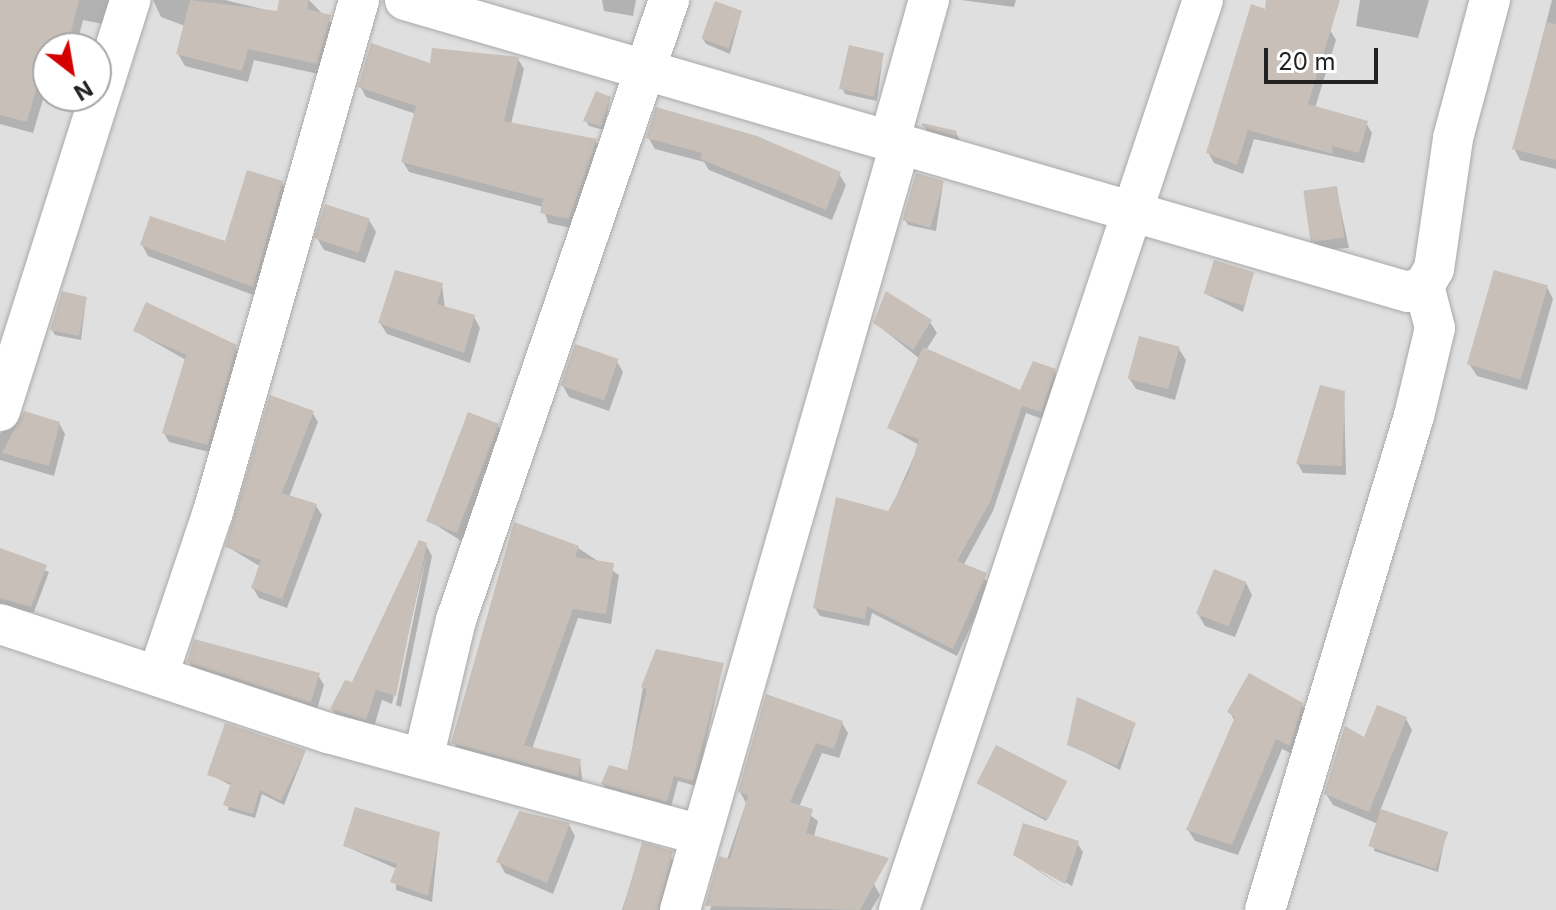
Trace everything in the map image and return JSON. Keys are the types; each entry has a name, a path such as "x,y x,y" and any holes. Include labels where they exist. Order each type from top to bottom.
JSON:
{"street":[{"path":"0,411 130,0"},
{"path":"159,672 213,512 359,0"},
{"path":"405,0 1408,292 1424,286"},
{"path":"424,755 475,561 648,72 669,0"},
{"path":"680,910 698,834 894,143 929,0"},
{"path":"899,910 1136,212 1203,0"},
{"path":"1265,910 1414,416 1435,328 1424,286 1438,254 1453,138 1490,0"},
{"path":"0,624 159,672 328,733 424,755 698,834"}],"shaded area":[{"path":"0,0 1556,0 1556,910 0,910"}],"building":[{"path":"0,0 79,0 71,32 32,32 32,104 27,122 0,115"},
{"path":"190,0 277,11 279,0 309,0 307,9 331,15 317,64 248,49 242,71 176,54"},
{"path":"1266,0 1340,0 1308,104 1368,121 1359,153 1332,146 1333,154 1248,130 1237,165 1206,153 1251,4 1265,9"},
{"path":"715,1 742,11 729,49 701,39"},
{"path":"1547,22 1556,24 1556,160 1512,149"},
{"path":"371,43 430,63 432,48 519,57 504,121 597,139 569,219 540,213 543,199 401,162 416,106 358,87"},
{"path":"849,45 884,53 874,97 839,89"},
{"path":"596,91 611,97 601,126 583,121"},
{"path":"656,107 757,136 841,172 826,210 700,159 702,153 646,138"},
{"path":"922,123 957,131 955,136 922,126"},
{"path":"247,170 283,181 253,287 140,245 150,216 225,241"},
{"path":"916,173 944,181 930,228 902,220"},
{"path":"1337,186 1344,237 1311,242 1303,191"},
{"path":"325,204 370,219 359,253 314,238"},
{"path":"1214,260 1254,272 1244,306 1204,293"},
{"path":"395,270 443,283 437,304 475,315 464,353 378,323"},
{"path":"1494,270 1548,285 1521,380 1467,364"},
{"path":"62,291 87,297 79,336 50,330"},
{"path":"886,291 932,320 913,350 873,323"},
{"path":"146,302 237,345 208,445 162,433 186,355 133,331"},
{"path":"1139,336 1180,347 1168,389 1128,379"},
{"path":"575,344 618,359 604,401 561,386"},
{"path":"923,347 1020,390 1033,361 1056,369 1041,412 1022,406 990,502 957,561 987,573 953,649 867,606 865,619 813,608 836,497 888,511 908,475 919,439 887,428"},
{"path":"1320,385 1345,391 1342,466 1296,464"},
{"path":"270,395 314,411 282,493 317,504 282,599 251,588 261,560 225,547"},
{"path":"24,411 60,422 49,466 2,453"},
{"path":"468,412 499,424 457,533 426,521"},
{"path":"514,522 579,546 575,557 614,563 606,614 573,609 524,745 581,759 578,777 451,743"},
{"path":"419,540 427,543 396,696 376,690 366,720 330,709 345,680 352,682"},
{"path":"0,548 47,565 31,607 0,598"},
{"path":"1214,569 1246,582 1228,627 1196,614"},
{"path":"194,639 320,673 311,702 317,705 187,662"},
{"path":"656,649 724,663 693,781 674,776 667,802 601,784 609,765 627,770 647,689 641,687"},
{"path":"1249,673 1303,703 1290,746 1276,739 1232,845 1186,830 1235,717 1227,712"},
{"path":"766,694 843,721 834,749 816,743 790,802 813,809 806,833 889,858 860,910 705,906 719,856 730,859 748,795 738,792"},
{"path":"1077,697 1136,723 1117,766 1067,745"},
{"path":"1377,705 1407,717 1369,812 1324,794 1345,726 1364,737"},
{"path":"225,723 306,750 281,801 260,790 253,814 223,805 231,783 207,775"},
{"path":"996,745 1067,781 1048,820 976,783"},
{"path":"355,807 440,832 428,896 390,882 397,864 343,846"},
{"path":"1381,809 1448,832 1435,869 1368,846"},
{"path":"519,811 570,823 547,883 496,862"},
{"path":"1023,823 1079,841 1065,884 1013,855"},
{"path":"642,842 673,851 658,910 623,910"}]}
